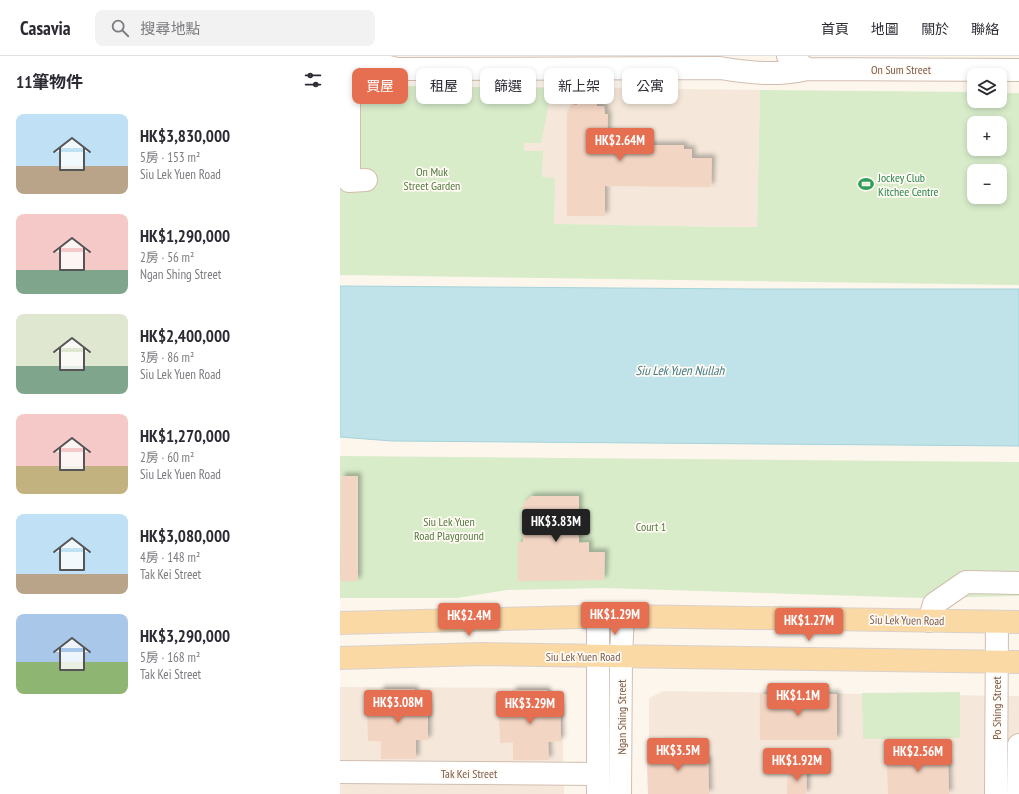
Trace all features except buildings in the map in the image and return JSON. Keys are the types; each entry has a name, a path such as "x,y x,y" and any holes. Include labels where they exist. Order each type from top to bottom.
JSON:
{"main road":[{"name":"Siu Lek Yuen Road","path":"340,623 598,616 1019,622"},
{"name":"Siu Lek Yuen Road","path":"340,658 482,654 1019,662"}],"street":[{"path":"347,56 350,83 349,181 366,180"},
{"name":"On Sum Street","path":"361,56 377,64 397,69 720,68 749,73 772,74 807,69 1019,70"},
{"path":"720,68 745,56"},
{"path":"788,56 807,69"},
{"path":"929,620 934,604 966,582 1019,583"},
{"name":"Ngan Shing Street","path":"598,616 598,784"},
{"name":"Ngan Shing Street","path":"620,794 621,656 623,616"},
{"name":"Po Shing Street","path":"996,622 996,794"},
{"path":"1018,794 1019,756"},
{"name":"Tak Kei Street","path":"340,772 598,784"}],"shaded area":[{"path":"536,87 544,87 544,104 614,104 614,88 622,88 622,104 678,104 678,89 760,90 757,227 522,224 525,104 536,104"},
{"path":"340,687 549,688 562,698 564,794 340,794"},
{"path":"664,691 1019,696 1019,794 649,794 649,698"}],"green space":[{"name":"On Muk Street Garden","path":"340,85 352,85 352,104 408,104 408,86 416,86 416,104 472,104 472,87 480,87 480,104 536,104 536,88 544,88 544,104 549,104 541,143 524,143 524,151 543,151 542,177 555,178 554,224 734,227 757,227 760,90 967,92 967,108 1007,108 1007,93 1019,93 1019,285 340,275"},
{"name":"Siu Lek Yuen Road Playground","path":"340,456 1019,462 1019,596 924,598 605,588 507,590 457,598 340,598"},
{"path":"960,692 960,738 863,739 862,693"}],"water":[{"name":"Siu Lek Yuen Nullah","path":"340,286 1019,289 1019,446 392,441 340,437"}],"place":[{"name":"Jockey Club Kitchee Centre","path":"866,184"}],"park label":[{"name":"Court 1","path":"651,526"}]}
